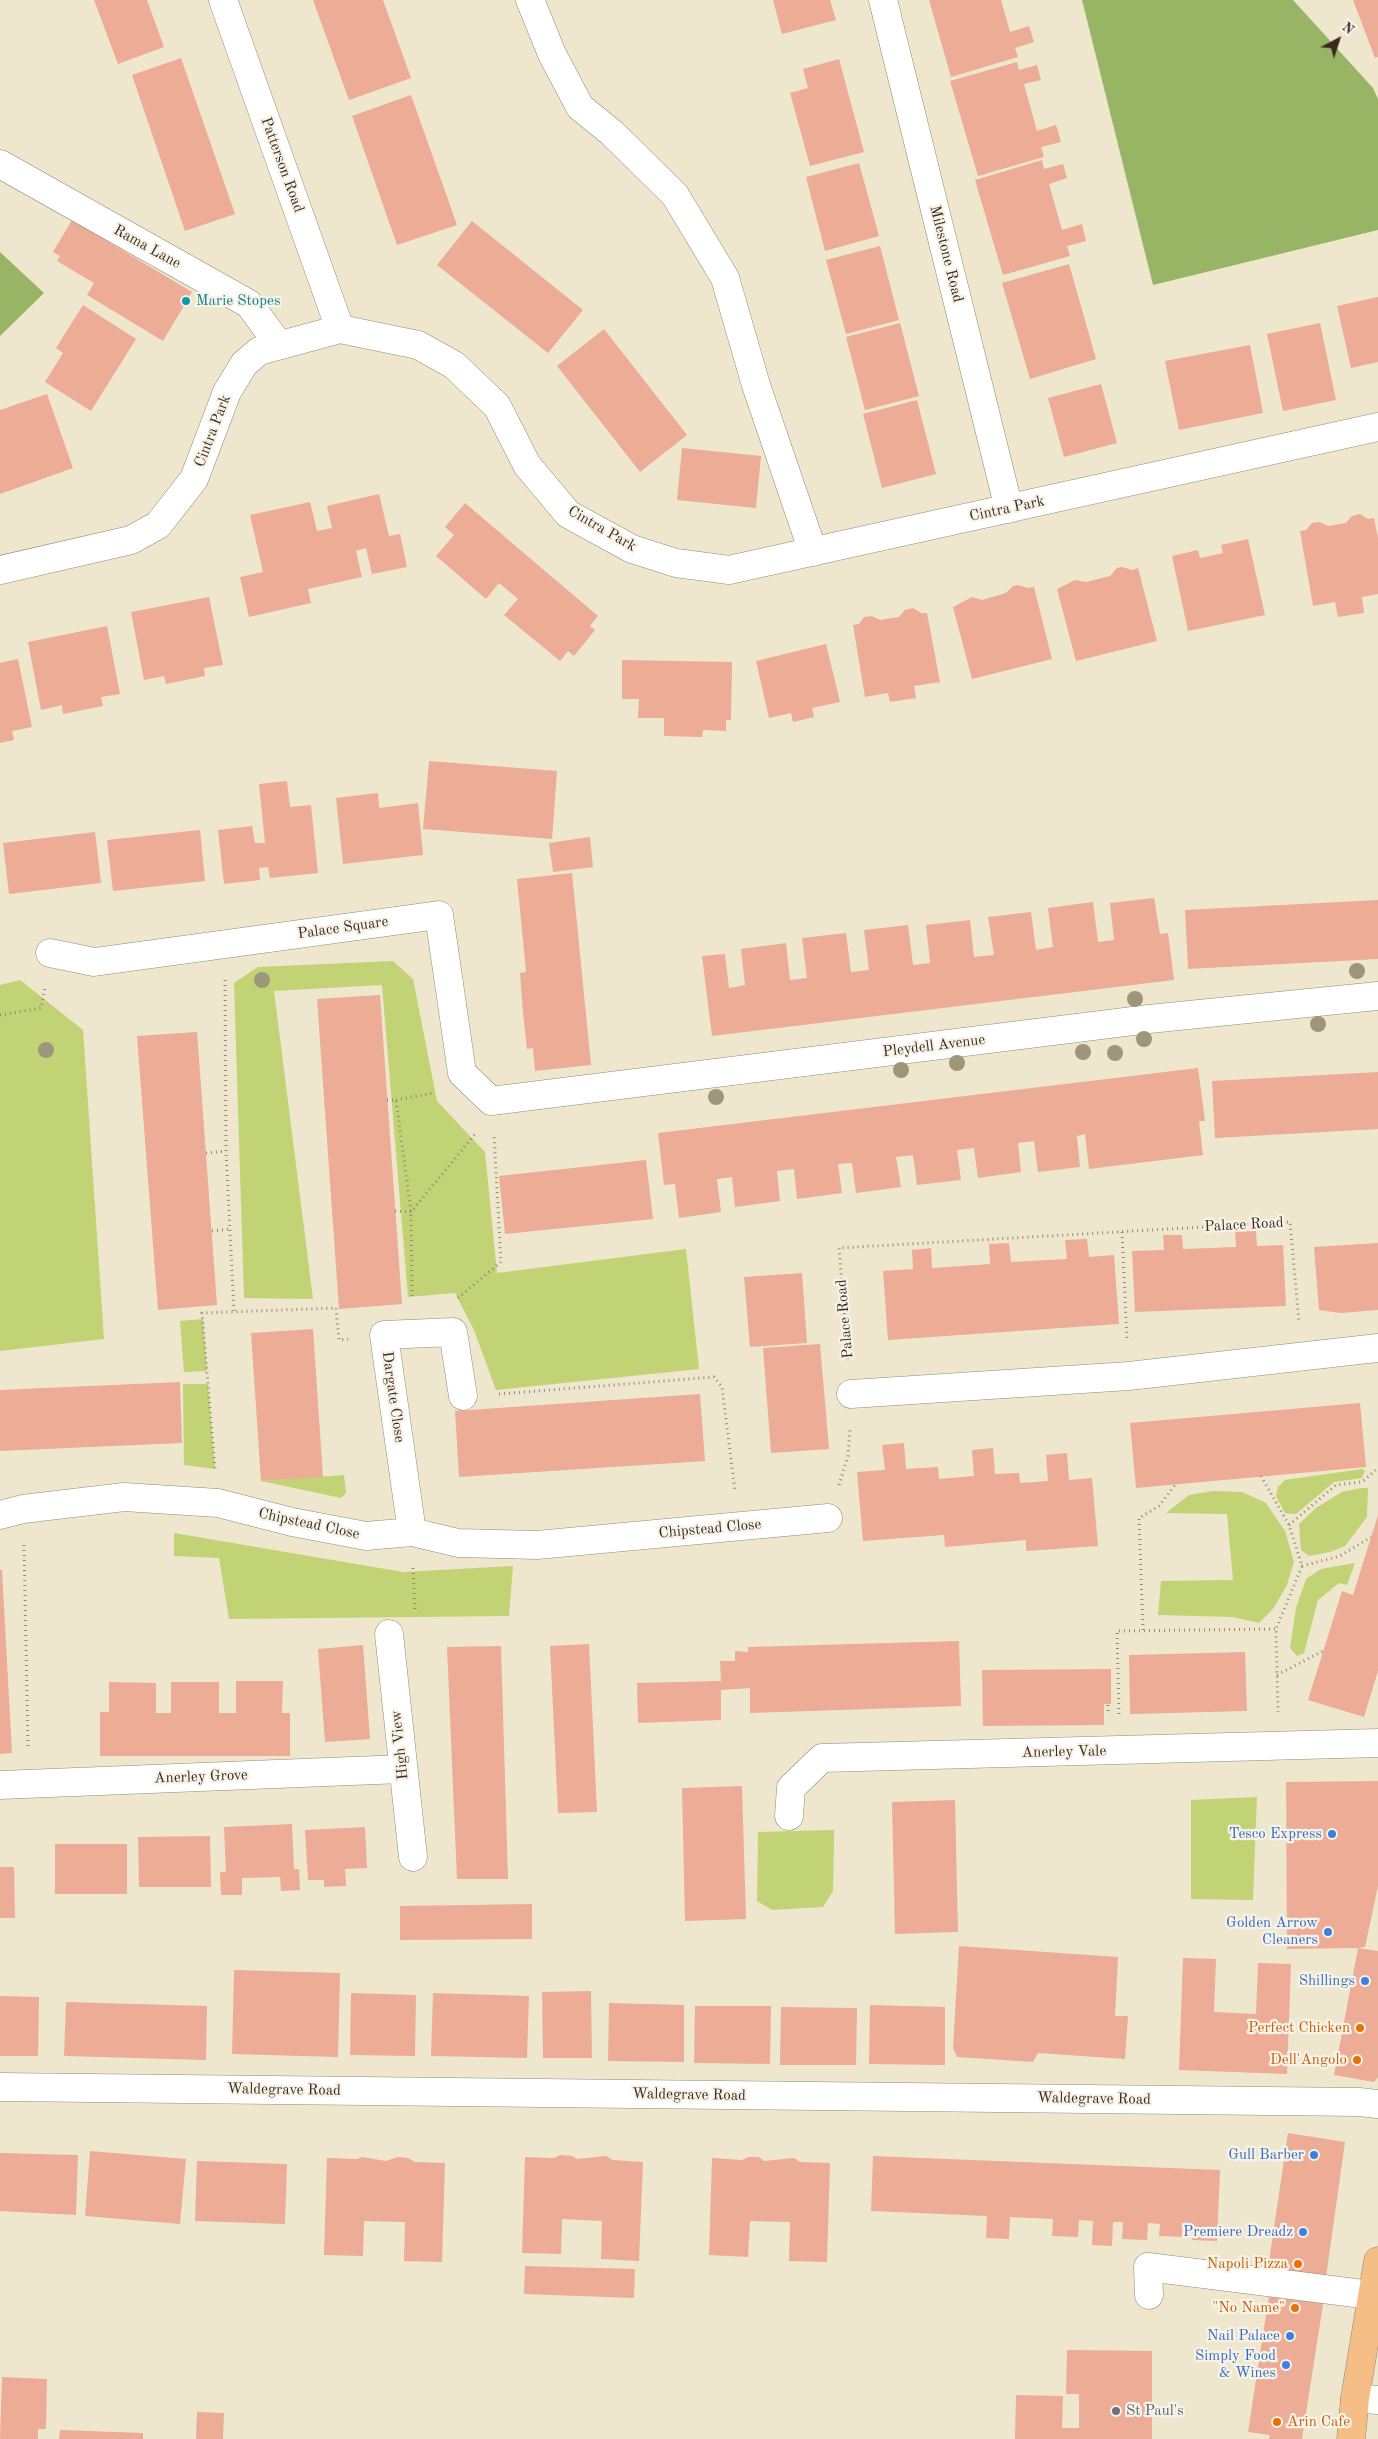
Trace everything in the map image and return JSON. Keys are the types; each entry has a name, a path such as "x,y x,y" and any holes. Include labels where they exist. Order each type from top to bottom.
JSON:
{"main road":[{"path":"1351,2439 1366,2399 1371,2294 1378,2261"}],"street":[{"name":"Patterson Road","path":"223,0 340,329"},
{"path":"530,0 552,54 580,107 612,133 675,196 725,278 756,385 812,552"},
{"name":"Milestone Road","path":"883,0 1009,509"},
{"name":"Rama Lane","path":"0,164 249,304 279,345"},
{"name":"Cintra Park","path":"0,570 130,540 158,525 194,479 227,392 244,364 259,351 340,329 418,345 454,365 496,406 527,465 568,514 632,549 676,563 729,570 1378,427"},
{"name":"Palace Square","path":"50,953 94,962 439,915 462,1073 490,1101"},
{"name":"Pleydell Avenue","path":"490,1101 1149,1019 1378,996"},
{"path":"453,1332 463,1396"},
{"name":"Dargate Close","path":"412,1532 384,1335 453,1332"},
{"path":"851,1394 1129,1376 1303,1358 1378,1348"},
{"name":"Chipstead Close","path":"12,1512 124,1497 218,1503 292,1522 366,1536 412,1532 458,1543 538,1545 828,1518"},
{"name":"High View","path":"389,1634 402,1769 413,1857"},
{"name":"Anerley Vale","path":"789,1816 790,1788 822,1758 1279,1748 1378,1744"},
{"name":"Anerley Grove","path":"0,1785 402,1769"},
{"name":"Waldegrave Road","path":"0,2087 1342,2102 1378,2104"},
{"path":"1149,2295 1148,2267 1371,2294"}],"path":[{"path":"226,943 226,1150 234,1312"},
{"path":"0,1015 41,1008 44,995"},
{"path":"387,1100 435,1093"},
{"path":"396,1100 411,1212 413,1334"},
{"path":"411,1212 480,1127 490,1101"},
{"path":"453,1332 452,1302 502,1262 494,1129"},
{"path":"206,1153 226,1150"},
{"path":"395,1211 411,1212"},
{"name":"Palace Road","path":"851,1394 839,1248 1290,1222 1303,1358"},
{"path":"212,1231 230,1229"},
{"path":"1122,1232 1129,1376"},
{"path":"218,1503 202,1313 336,1308 340,1340 384,1335"},
{"path":"463,1396 714,1377 722,1388 739,1526"},
{"path":"828,1518 848,1456 851,1394"},
{"path":"1289,1525 1336,1485 1362,1482 1378,1468"},
{"path":"1261,1476 1289,1525 1302,1566 1276,1629 1279,1748"},
{"path":"1143,1630 1139,1518 1159,1506 1174,1485"},
{"path":"12,1512 29,1784"},
{"path":"389,1634 416,1624 412,1532"},
{"path":"1302,1566 1340,1556 1371,1537"},
{"path":"1119,1751 1117,1631 1276,1629"},
{"path":"1277,1675 1323,1651"},
{"path":"1108,1705 1108,1713"}],"green space":[{"path":"1082,0 1293,0 1373,88 1378,99 1378,230 1153,285"},
{"path":"0,252 44,293 0,336"},
{"path":"393,961 413,979 437,1101 485,1152 497,1273 686,1249 699,1369 496,1390 474,1330 455,1293 408,1297 382,985 274,991 313,1299 244,1298 234,983 258,967"},
{"path":"20,980 83,1030 104,1339 0,1351 0,985"},
{"path":"203,1319 207,1371 184,1372 180,1321"},
{"path":"183,1384 208,1384 215,1469 184,1465"},
{"path":"1362,1469 1365,1471 1362,1478 1334,1482 1296,1514 1285,1513 1276,1496 1278,1487 1285,1480"},
{"path":"344,1475 346,1493 341,1498 261,1481"},
{"path":"1368,1488 1367,1517 1345,1546 1330,1552 1309,1556 1301,1550 1299,1524 1316,1508 1342,1492"},
{"path":"1213,1491 1242,1492 1266,1503 1285,1531 1294,1562 1287,1585 1273,1609 1259,1623 1233,1617 1158,1615 1161,1581 1233,1580 1227,1514 1166,1513 1189,1495"},
{"path":"174,1533 403,1572 513,1566 509,1616 229,1619 219,1558 174,1556"},
{"path":"1355,1563 1347,1585 1339,1583 1318,1600 1304,1653 1297,1656 1290,1648 1296,1608 1306,1579 1321,1569"},
{"path":"1257,1797 1253,1900 1191,1899 1191,1800"},
{"path":"834,1830 833,1891 823,1907 772,1910 757,1901 758,1832"}],"building":[{"path":"94,0 147,0 164,47 118,64"},
{"path":"313,0 383,0 411,78 349,100"},
{"path":"773,0 830,0 836,20 782,34"},
{"path":"929,0 1001,0 1010,32 1029,26 1034,42 1015,48 1018,57 951,77"},
{"path":"1353,0 1378,0 1378,57 1375,58"},
{"path":"181,58 235,214 185,231 132,75"},
{"path":"839,59 864,152 810,166 790,93 808,88 803,69"},
{"path":"1017,62 1019,70 1037,65 1041,80 1024,84 1037,131 1056,125 1061,142 1041,147 1044,157 978,176 950,81"},
{"path":"411,95 457,225 397,245 352,116"},
{"path":"1042,160 1044,169 1063,164 1067,178 1049,184 1062,230 1082,224 1086,241 1067,246 1070,256 1003,275 975,180"},
{"path":"859,163 879,236 825,251 806,177"},
{"path":"72,220 192,292 163,341 87,295 94,283 57,261 60,256 53,252"},
{"path":"472,221 583,310 548,353 437,265"},
{"path":"880,246 899,320 846,334 826,260"},
{"path":"1069,264 1096,359 1030,379 1002,283"},
{"path":"1378,297 1378,362 1351,368 1337,306"},
{"path":"83,305 136,339 91,411 45,382 63,353 56,348"},
{"path":"900,323 919,396 865,410 846,337"},
{"path":"1320,323 1336,400 1283,411 1267,334"},
{"path":"604,329 687,435 640,472 557,366"},
{"path":"1250,345 1263,413 1179,430 1165,361"},
{"path":"1101,384 1117,443 1064,457 1048,398"},
{"path":"47,394 73,468 0,494 0,410"},
{"path":"917,400 936,474 882,488 863,414"},
{"path":"682,448 761,456 756,508 677,500"},
{"path":"379,494 389,536 400,534 407,567 372,574 366,548 356,551 362,577 308,589 311,603 249,617 240,577 263,572 250,515 310,502 317,531 332,528 327,506"},
{"path":"465,503 598,616 590,626 595,630 574,656 568,651 560,661 504,615 518,599 499,583 486,599 436,556 454,535 445,527"},
{"path":"1360,514 1368,519 1374,518 1378,538 1378,594 1362,597 1364,613 1338,617 1335,602 1313,606 1300,531 1306,530 1312,523 1319,522 1328,526 1346,523 1352,516"},
{"path":"1248,539 1265,615 1188,631 1172,556 1198,550 1200,558 1223,553 1221,545"},
{"path":"1122,567 1132,570 1138,568 1157,641 1076,661 1057,589 1075,580 1086,582 1110,576 1117,568"},
{"path":"1018,585 1028,588 1034,587 1052,659 972,679 953,607 972,597 982,600 1006,593 1013,586"},
{"path":"209,597 223,665 204,668 205,676 166,684 164,676 144,680 131,612"},
{"path":"913,608 921,613 927,613 940,682 914,686 916,698 890,702 888,693 865,697 853,625 859,624 864,617 872,616 880,620 899,617 905,610"},
{"path":"107,626 120,694 101,697 103,706 63,714 62,705 41,710 28,642"},
{"path":"826,644 840,702 812,708 814,717 793,722 791,713 769,718 756,661"},
{"path":"18,659 32,727 12,731 14,740 0,743 0,663"},
{"path":"622,660 732,662 731,720 726,720 726,731 703,730 702,737 664,736 664,718 638,718 639,699 622,699"},
{"path":"429,761 557,771 552,839 423,829"},
{"path":"287,781 290,807 311,805 318,873 270,878 268,867 259,868 260,880 224,884 218,830 252,826 255,843 265,843 259,784"},
{"path":"378,793 379,808 418,803 423,855 343,864 336,798"},
{"path":"200,830 205,881 113,891 107,840"},
{"path":"95,832 101,883 9,894 3,843"},
{"path":"590,837 593,867 553,872 549,843"},
{"path":"572,873 591,1065 535,1071 533,1048 527,1049 523,1013 520,973 526,972 517,879"},
{"path":"1154,898 1160,934 1168,933 1174,980 712,1036 702,956 725,954 729,988 745,985 741,949 786,943 790,980 807,978 802,938 846,933 851,972 869,970 864,930 908,925 913,965 930,963 926,925 970,920 974,957 994,955 988,917 1031,912 1036,950 1053,947 1048,908 1093,902 1098,942 1114,940 1110,903"},
{"path":"1378,900 1378,959 1188,969 1185,910"},
{"path":"380,995 402,1304 339,1309 317,999"},
{"path":"197,1032 217,1305 158,1310 137,1036"},
{"path":"1198,1068 1205,1121 1199,1121 1203,1155 1089,1169 1085,1134 1077,1136 1080,1167 1038,1172 1034,1141 1018,1143 1021,1172 978,1178 974,1148 957,1150 961,1180 917,1185 913,1155 896,1157 901,1187 856,1193 852,1163 838,1164 842,1193 797,1199 794,1169 777,1171 780,1201 735,1207 732,1177 717,1179 721,1212 679,1218 675,1184 664,1185 658,1133"},
{"path":"1378,1072 1378,1129 1215,1138 1212,1081"},
{"path":"646,1160 653,1219 505,1234 499,1176"},
{"path":"1256,1231 1257,1246 1283,1245 1286,1306 1135,1312 1132,1251 1164,1250 1163,1235 1182,1235 1183,1249 1236,1247 1235,1232"},
{"path":"1087,1239 1089,1257 1114,1255 1119,1324 888,1340 883,1271 913,1269 912,1250 931,1248 932,1268 990,1264 989,1244 1009,1243 1011,1262 1067,1259 1065,1240"},
{"path":"1378,1243 1378,1310 1341,1313 1319,1310 1314,1247"},
{"path":"802,1273 807,1343 750,1347 744,1277"},
{"path":"313,1329 323,1477 261,1481 251,1333"},
{"path":"820,1344 829,1449 771,1453 763,1348"},
{"path":"180,1382 182,1443 0,1451 0,1390"},
{"path":"700,1394 705,1461 459,1477 455,1411"},
{"path":"1360,1403 1366,1467 1136,1488 1130,1423"},
{"path":"904,1443 906,1469 938,1467 939,1479 974,1476 972,1450 993,1448 995,1474 1019,1473 1020,1483 1048,1481 1046,1455 1067,1453 1069,1480 1092,1478 1098,1546 1026,1551 1026,1540 945,1547 944,1535 863,1541 857,1472 885,1470 882,1445"},
{"path":"1378,1515 1378,1671 1364,1717 1308,1700 1342,1591 1353,1595"},
{"path":"0,1570 2,1570 12,1753 0,1754"},
{"path":"959,1641 961,1706 750,1713 750,1688 721,1690 721,1720 638,1723 637,1683 721,1681 720,1661 735,1661 735,1651 748,1652 748,1647"},
{"path":"589,1644 597,1812 558,1813 550,1646"},
{"path":"363,1645 370,1739 325,1742 318,1649"},
{"path":"501,1646 508,1879 457,1879 447,1647"},
{"path":"1245,1652 1247,1711 1130,1714 1129,1655"},
{"path":"1111,1669 1111,1704 1104,1704 1104,1725 983,1726 982,1670"},
{"path":"236,1681 283,1681 282,1713 290,1713 290,1756 100,1756 100,1712 109,1712 109,1682 156,1683 156,1713 171,1713 171,1682 219,1682 219,1713 236,1713"},
{"name":"Tesco Express","path":"1378,1781 1378,1886 1365,1947 1287,1949 1286,1782"},
{"path":"742,1786 746,1919 685,1921 682,1788"},
{"path":"955,1800 958,1932 895,1934 892,1802"},
{"path":"292,1824 294,1869 299,1869 300,1890 281,1891 280,1877 242,1878 242,1895 221,1895 220,1872 226,1872 224,1827"},
{"path":"365,1827 367,1868 345,1869 346,1886 324,1887 324,1880 308,1880 305,1830"},
{"path":"210,1836 211,1887 139,1887 138,1837"},
{"path":"55,1844 127,1844 127,1894 55,1894"},
{"path":"0,1867 14,1867 15,1918 0,1918"},
{"path":"532,1904 532,1939 400,1940 400,1906"},
{"path":"959,1946 1118,1957 1115,2016 1128,2016 1125,2059 1038,2053 1033,2062 957,2057 953,2048"},
{"path":"1358,1948 1378,1951 1378,2077 1374,2082 1334,2075"},
{"path":"1183,1958 1216,1959 1214,2012 1256,2014 1258,1963 1291,1964 1287,2074 1179,2070"},
{"path":"234,1970 340,1973 338,2057 232,2054"},
{"path":"591,1991 592,2058 543,2058 542,1992"},
{"path":"351,1993 416,1995 415,2056 350,2055"},
{"path":"433,1993 529,1996 527,2058 431,2056"},
{"path":"0,1996 39,1997 38,2056 0,2056"},
{"path":"66,2002 207,2006 206,2060 64,2056"},
{"path":"609,2003 684,2005 684,2062 608,2061"},
{"path":"870,2005 945,2007 945,2065 869,2064"},
{"path":"695,2006 771,2006 770,2064 694,2063"},
{"path":"781,2007 857,2008 856,2065 780,2065"},
{"path":"1288,2133 1345,2142 1325,2284 1267,2275"},
{"path":"90,2151 186,2159 180,2224 85,2216"},
{"path":"0,2153 78,2155 76,2215 0,2211"},
{"path":"560,2155 572,2156 577,2159 606,2156 613,2160 643,2162 639,2261 601,2259 602,2221 562,2219 561,2254 522,2253 525,2157 554,2158"},
{"path":"873,2156 1220,2170 1217,2241 1192,2240 1193,2225 1182,2225 1182,2237 1159,2236 1160,2224 1148,2223 1147,2240 1122,2239 1123,2222 1113,2222 1112,2246 1092,2245 1093,2221 1079,2220 1078,2237 1052,2236 1053,2219 1010,2217 1009,2239 986,2238 987,2216 871,2211"},
{"path":"362,2157 386,2161 398,2157 408,2158 415,2162 445,2163 442,2262 404,2261 405,2222 364,2221 363,2256 324,2255 327,2158 357,2159"},
{"path":"748,2157 759,2157 764,2161 794,2158 800,2162 830,2163 827,2262 789,2261 790,2222 750,2221 748,2257 709,2255 712,2158 742,2160"},
{"path":"197,2161 287,2164 285,2224 195,2221"},
{"path":"525,2266 635,2269 634,2298 524,2294"},
{"path":"1270,2289 1324,2298 1302,2439 1269,2439 1270,2435 1248,2432"},
{"name":"St Paul's","path":"1067,2350 1152,2351 1152,2439 1015,2439 1016,2395 1063,2396 1062,2428 1079,2428 1079,2394 1066,2394"},
{"path":"2,2377 47,2379 46,2429 38,2429 38,2439 0,2439"},
{"path":"197,2412 224,2413 223,2439 196,2439"},
{"path":"60,2430 143,2433 143,2439 59,2439"}],"place":[{"name":"Marie Stopes","path":"186,301"},
{"name":"Tesco Express","path":"1332,1834"},
{"name":"Golden Arrow Cleaners","path":"1328,1932"},
{"name":"Shillings","path":"1365,1981"},
{"name":"Perfect Chicken","path":"1360,2028"},
{"name":"Dell'Angolo","path":"1357,2060"},
{"name":"Gull Barber","path":"1314,2155"},
{"name":"Premiere Dreadz","path":"1303,2232"},
{"name":"Napoli Pizza","path":"1298,2264"},
{"name":"\"No Name\"","path":"1295,2308"},
{"name":"Nail Palace","path":"1290,2336"},
{"name":"Simply Food & Wines","path":"1286,2365"},
{"name":"St Paul's","path":"1116,2411"},
{"name":"Arin Cafe","path":"1277,2422"}]}
